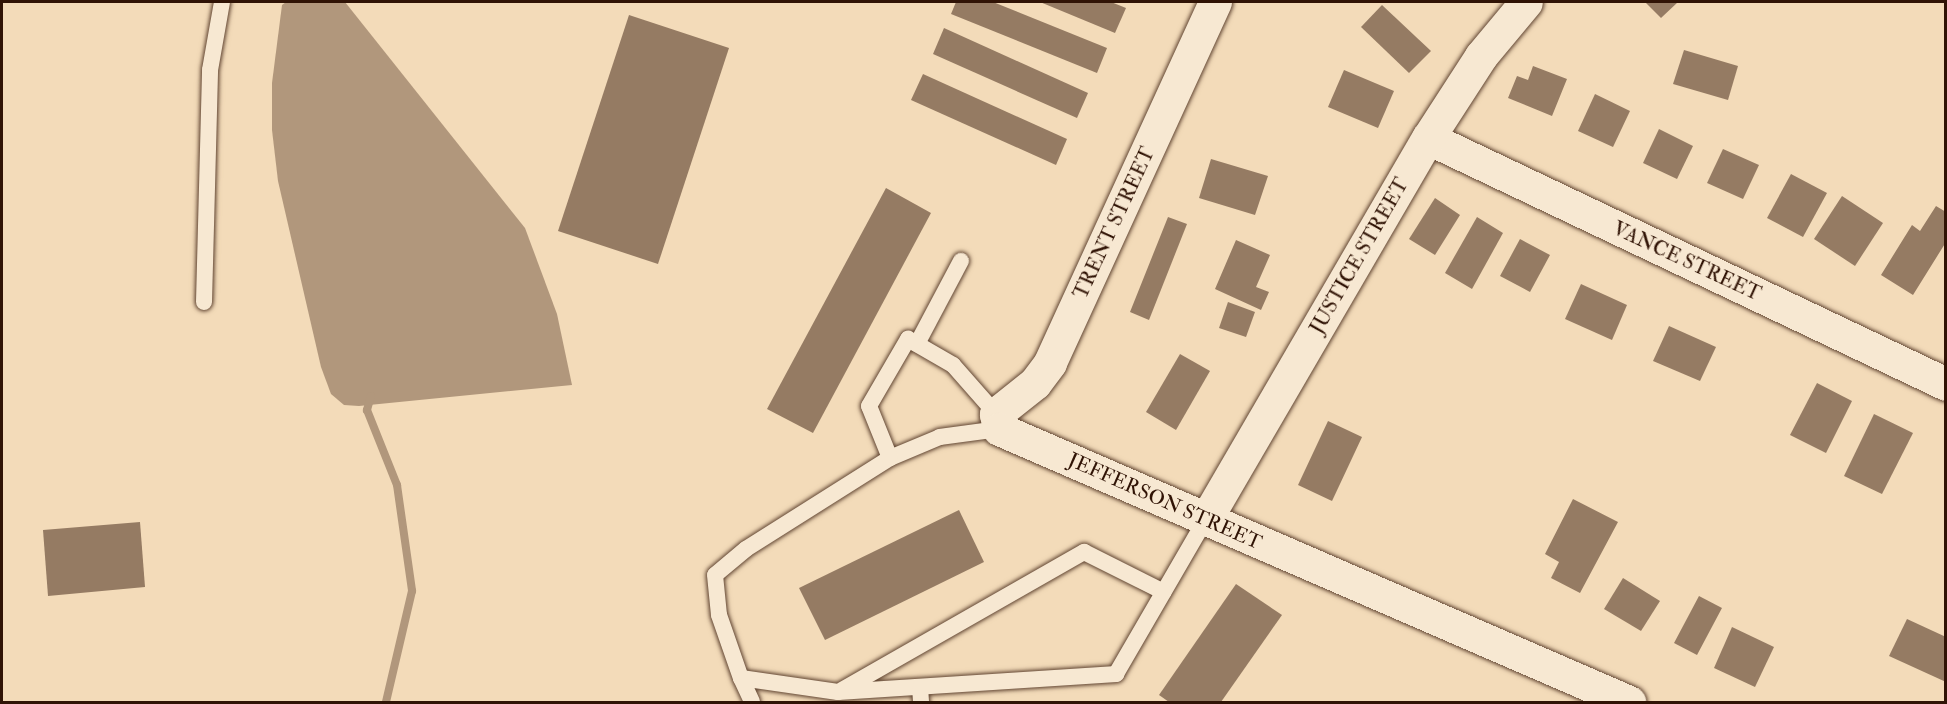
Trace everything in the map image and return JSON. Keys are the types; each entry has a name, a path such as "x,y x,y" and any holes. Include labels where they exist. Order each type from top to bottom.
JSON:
{"street":[{"name":"TRENT STREET","path":"998,421 1035,383 1050,363 1215,2"},
{"name":"JUSTICE STREET","path":"1206,519 1428,138 1481,56 1526,2"},
{"name":"VANCE STREET","path":"1428,138 1946,384"},
{"name":"JEFFERSON STREET","path":"998,421 1206,519 1629,702"}],"lane":[{"path":"204,302 210,70 222,2"},
{"path":"917,344 961,261"},
{"path":"752,702 719,615 715,575 746,549 890,458 940,437 998,421 953,365 908,339 869,406 890,458"},
{"path":"741,678 838,692 920,695 1116,674 1206,519"},
{"path":"838,692 1084,552 1164,592"}],"shaded area":[{"path":"286,2 345,2 525,228 557,314 572,385 359,406 344,405 331,394 321,367 278,181 272,130 272,83 282,5"}],"building":[{"path":"956,2 993,2 1107,48 1097,73 951,14"},
{"path":"1040,2 1111,2 1126,8 1115,33"},
{"path":"1645,2 1678,2 1661,18"},
{"path":"1382,5 1431,51 1409,73 1361,27"},
{"path":"629,15 729,48 658,264 558,231"},
{"path":"944,28 1088,93 1077,118 933,54"},
{"path":"1684,50 1738,66 1728,100 1673,84"},
{"path":"1533,66 1567,79 1552,116 1508,98 1517,76 1528,80"},
{"path":"1344,70 1394,91 1378,128 1328,107"},
{"path":"923,74 1067,139 1056,165 911,100"},
{"path":"1595,94 1630,111 1613,147 1578,131"},
{"path":"1659,129 1693,146 1677,179 1643,163"},
{"path":"1723,149 1759,165 1743,199 1707,183"},
{"path":"1211,159 1268,176 1255,215 1199,198"},
{"path":"1791,174 1827,193 1803,237 1767,218"},
{"path":"886,188 931,213 813,433 767,409"},
{"path":"1842,196 1883,223 1855,266 1814,239"},
{"path":"1435,198 1460,215 1435,255 1409,239"},
{"path":"1936,206 1946,212 1946,242 1913,295 1881,275 1912,225 1920,231"},
{"path":"1168,217 1187,224 1149,320 1130,312"},
{"path":"1477,217 1503,233 1472,289 1445,273"},
{"path":"1520,239 1550,255 1530,292 1500,276"},
{"path":"1236,240 1270,255 1256,287 1269,292 1261,310 1215,289"},
{"path":"1581,284 1627,305 1612,340 1565,319"},
{"path":"1228,302 1255,312 1246,337 1219,328"},
{"path":"1669,326 1716,347 1700,381 1653,361"},
{"path":"1180,354 1210,371 1176,430 1146,412"},
{"path":"1817,383 1852,401 1826,453 1790,435"},
{"path":"1874,414 1913,433 1882,494 1844,476"},
{"path":"1328,421 1362,437 1332,501 1298,485"},
{"path":"1573,499 1618,522 1580,593 1551,578 1559,562 1545,554"},
{"path":"959,510 984,562 825,640 799,588"},
{"path":"140,522 145,587 48,596 43,530"},
{"path":"1623,578 1660,601 1641,631 1604,609"},
{"path":"1236,584 1282,615 1221,702 1169,702 1159,695"},
{"path":"1699,596 1722,608 1697,655 1674,643"},
{"path":"1907,619 1946,637 1946,682 1889,656"},
{"path":"1732,627 1774,647 1755,687 1714,668"}],"waterway":[{"path":"371,396 367,410 397,485 412,591 386,702"}]}
